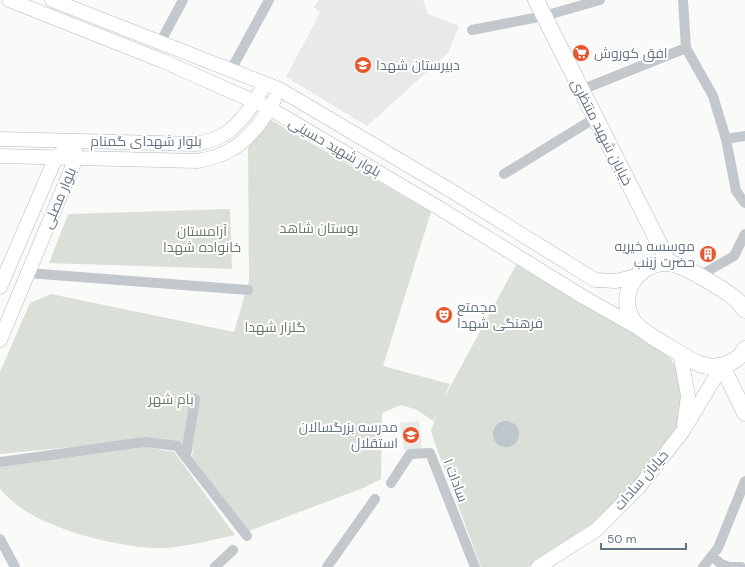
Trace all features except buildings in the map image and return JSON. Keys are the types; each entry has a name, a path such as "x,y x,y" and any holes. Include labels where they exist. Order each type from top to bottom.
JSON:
{"main road":[{"name":"بلوار شهید حسینی","path":"9,0 163,61 270,108 439,208 585,298 642,330"},
{"name":"بلوار شهید حسینی","path":"52,0 279,89 450,190 595,280 616,281 636,276"},
{"name":"خیابان شهید منتظری","path":"536,0 669,263"},
{"name":"بلوار شهدای گمنام","path":"0,139 196,144 210,141 224,135 236,124 255,102 266,84"},
{"name":"بلوار شهدای گمنام","path":"0,156 198,161 215,158 233,149 247,137 270,108 279,89"},
{"name":"بلوار مصلی","path":"0,287 56,157 75,141"},
{"name":"بلوار مصلی","path":"0,340 76,158 75,141"},
{"path":"745,310 737,300 699,276 669,263 657,263 646,268 636,276 630,286 627,298 628,310 634,322 642,330 698,364 710,367 722,366 733,362 745,349"},
{"path":"585,298 593,291 595,280"},
{"path":"680,353 688,396 683,431"},
{"path":"722,366 745,413"},
{"name":"خیابان سادات","path":"538,567 596,530 639,487 683,431 722,366"}],"street":[{"path":"160,43 183,0"},
{"path":"231,70 268,0"},
{"path":"472,30 544,16 600,0"},
{"path":"683,0 686,48 713,96 726,139 736,191 745,203"},
{"path":"581,90 686,48"},
{"path":"504,174 595,118"},
{"path":"726,139 745,136"},
{"path":"699,276 734,256 745,234"},
{"path":"28,273 248,290"},
{"path":"186,458 195,399"},
{"path":"0,462 145,442 177,446 247,536"},
{"name":"سادات ۱","path":"391,483 410,454 430,453 475,567"},
{"path":"702,567 718,548 745,482"},
{"path":"327,567 375,499"},
{"path":"0,539 15,567"},
{"path":"215,567 233,550"},
{"path":"712,556 720,564 730,567 741,567"}],"shaded area":[{"name":"دبیرستان شهدا","path":"319,0 423,0 428,14 459,26 448,53 367,126 286,77 320,13 314,7"},
{"name":"مدرسه بزرگسالان استقلال","path":"419,421 422,448 404,450 400,423"},
{"path":"506,421 515,425 519,434 515,443 506,447 497,443 493,434 497,425"}],"green space":[{"path":"269,119 431,212 383,366 450,384 443,400 517,263 668,355 676,367 684,393 677,430 633,487 591,528 528,567 481,567 431,431 437,413 433,421 417,410 401,405 382,413 381,479 363,488 249,531 192,457 194,446 190,458 178,444 111,443 0,454 0,372 30,303 51,294 234,332 249,281 248,147"},
{"name":"آرامستان خانواده شهدا","path":"230,209 232,269 49,263 68,214"},
{"path":"146,447 174,452 235,535 166,548 134,546 100,540 50,524 21,508 0,489 0,467"}],"place":[{"name":"افق کوروش","path":"581,53"},
{"name":"دبیرستان شهدا","path":"363,65"},
{"name":"موسسه خیریه حضرت زینب","path":"708,254"},
{"name":"مجمتع فرهنگی شهدا","path":"444,315"},
{"name":"مدرسه بزرگسالان استقلال","path":"411,435"}],"park label":[{"name":"بوستان شاهد","path":"319,228"},
{"name":"گلزار شهدا","path":"275,327"},
{"name":"بام شهر","path":"171,399"}]}
